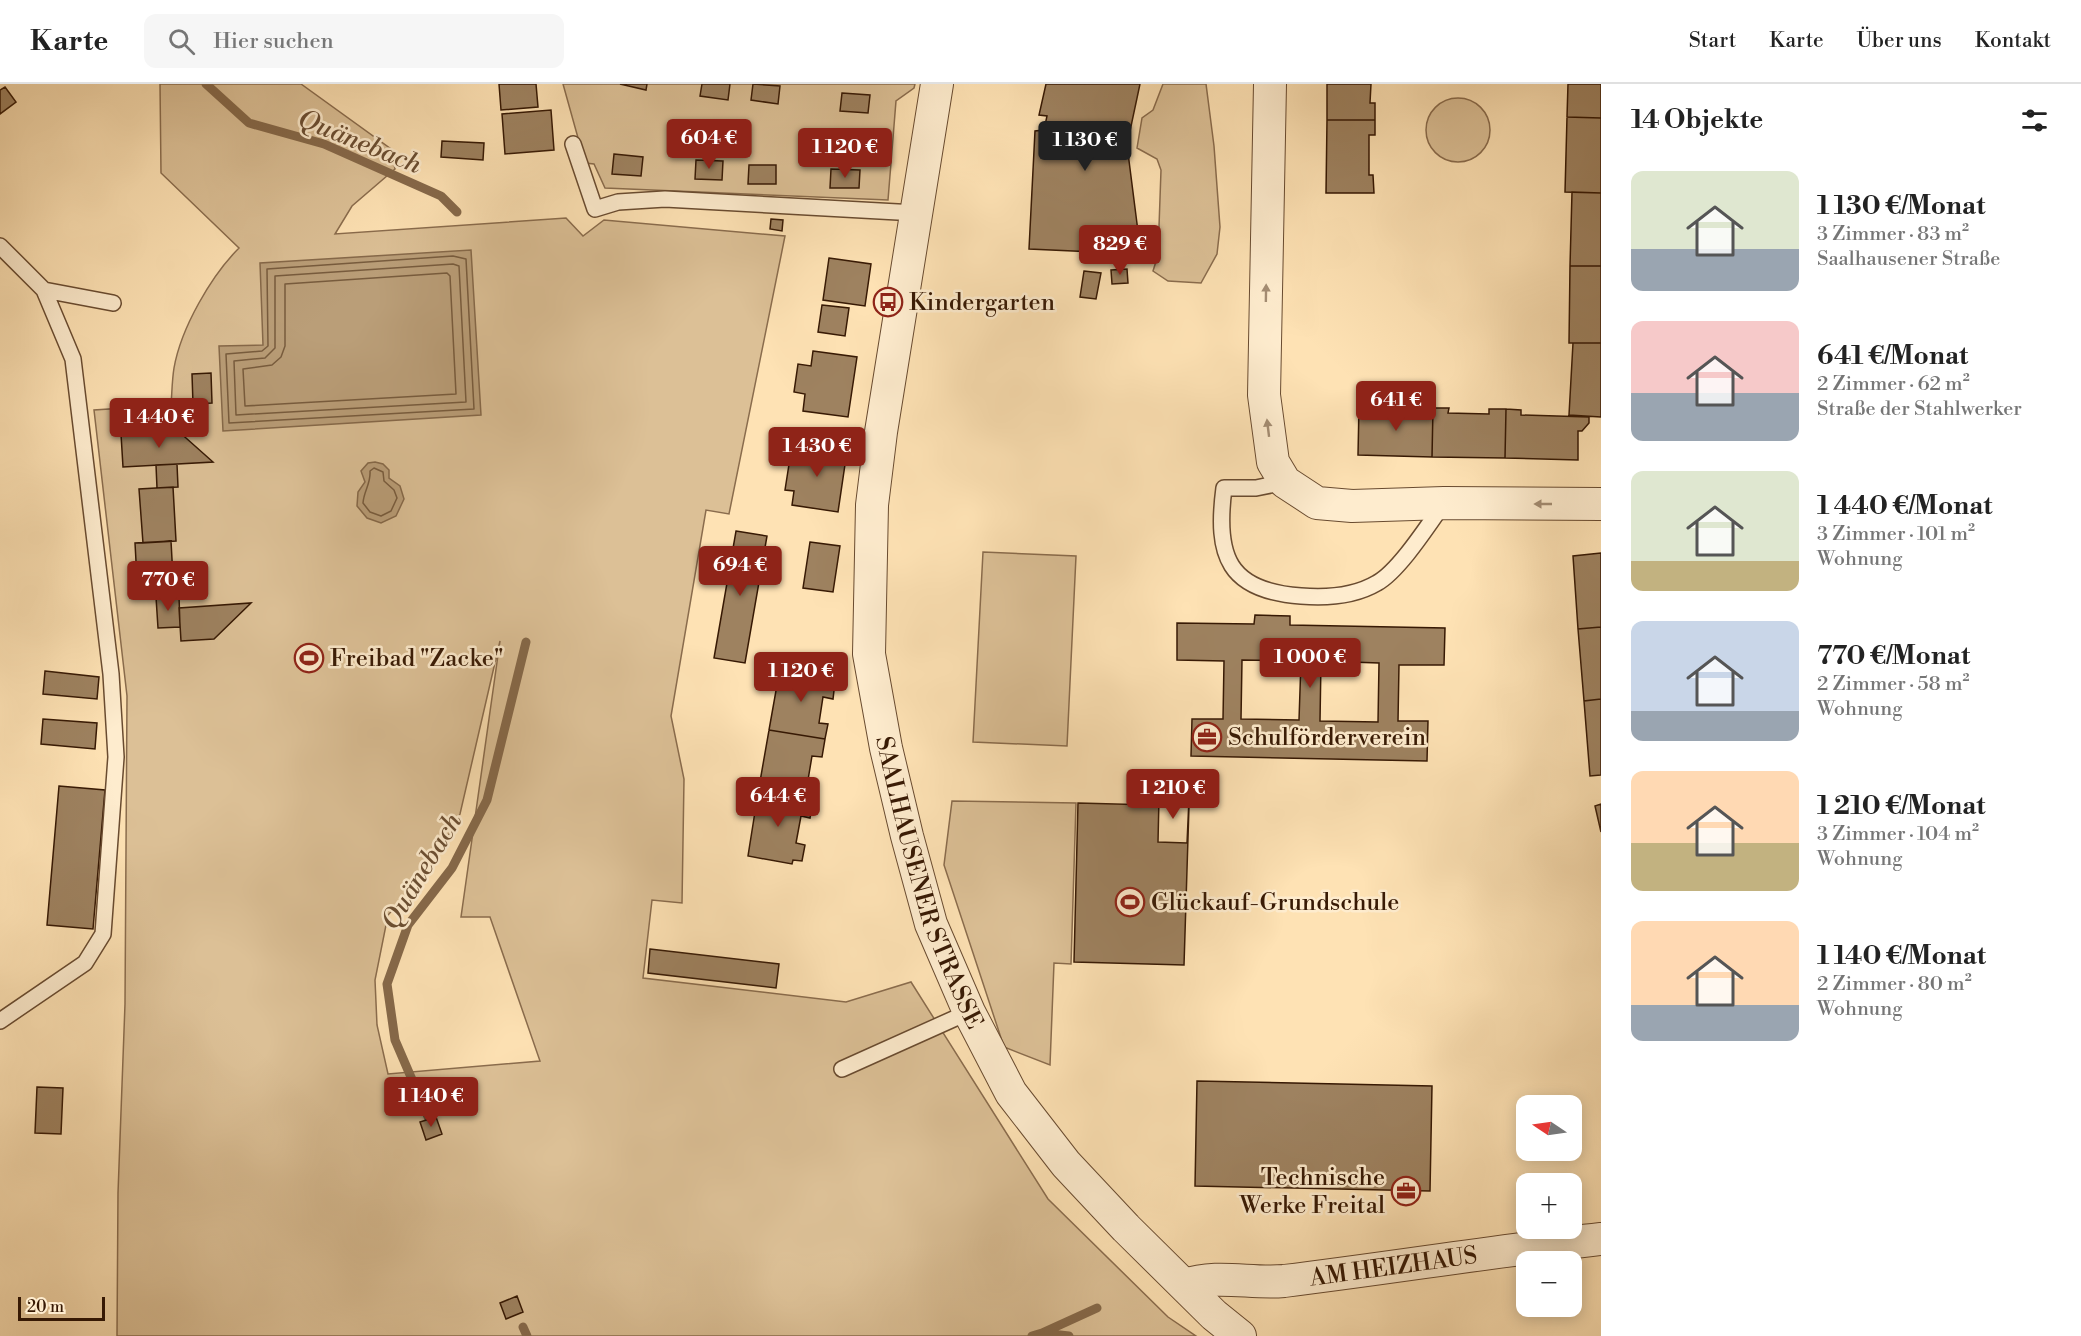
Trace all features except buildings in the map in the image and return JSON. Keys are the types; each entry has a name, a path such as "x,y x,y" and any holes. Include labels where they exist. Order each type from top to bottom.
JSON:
{"street":[{"name":"SAALHAUSENER STRASSE","path":"937,84 872,505 869,654 889,759 931,924 969,1012 1011,1093 1066,1164 1185,1285 1240,1336"},
{"path":"1270,84 1264,395 1273,462 1285,482 1317,503 1363,506 1444,502 1601,504"},
{"name":"AM HEIZHAUS","path":"1185,1285 1200,1280 1280,1281 1508,1249 1601,1239"}],"lane":[{"path":"573,144 595,209 618,202 665,199 916,213"},
{"path":"0,246 44,290 73,358 111,674 116,757 103,934 85,963 0,1021"},
{"path":"44,290 113,303"},
{"path":"1285,482 1256,488 1224,488 1221,513 1222,537 1230,564 1250,586 1272,594 1321,598 1352,593 1378,583 1415,544 1444,502"},
{"path":"842,1069 969,1012"}],"shaded area":[{"path":"160,84 301,84 391,149 395,169 352,206 335,234 566,218 583,236 604,220 785,236 729,514 706,510 671,716 684,779 682,903 652,900 643,978 846,1002 911,982 1048,1199 1168,1317 1196,1336 117,1336 118,1193 125,1004 127,696 94,410 171,405 174,368 183,336 208,288 239,248 161,173","holes":["500,641 461,917 490,917 540,1061 388,1074 377,1025 375,980 388,915 429,871 460,814"]},
{"path":"563,84 915,84 914,88 896,101 888,200 605,188 594,164 585,163"},
{"path":"1163,84 1206,84 1214,146 1220,227 1217,254 1201,283 1168,281 1153,271 1158,255 1161,170 1157,159 1137,148 1142,118 1153,110"},
{"path":"1452,98 1464,98 1481,107 1488,118 1490,130 1488,142 1481,153 1464,162 1452,162 1440,157 1431,148 1426,136 1426,124 1431,112 1440,103"},
{"path":"983,552 1076,556 1067,746 973,742"},
{"path":"952,801 1076,803 1071,964 1054,963 1050,1065 1004,1047 944,865"}],"water":[{"path":"471,250 481,415 223,431 219,346 263,345 260,263"},
{"path":"368,463 383,464 389,470 389,478 400,486 404,499 396,516 381,523 367,518 357,506 358,492 365,482 361,471"}],"waterway":[{"name":"Quänebach","path":"206,84 249,123 324,144 441,196 457,212"},
{"name":"Quänebach","path":"429,1119 395,1040 387,984 408,925 452,868 487,800 526,642"},
{"path":"1042,1333 1097,1308"},
{"name":"Quänebach","path":"523,1327 527,1336"},
{"path":"1032,1336 1042,1333 1069,1336"}],"place":[{"name":"Kindergarten","path":"888,302"},
{"name":"Freibad \"Zacke\"","path":"309,658"},
{"name":"Schulförderverein","path":"1207,737"},
{"name":"Glückauf-Grundschule","path":"1130,902"},
{"name":"Technische Werke Freital","path":"1406,1191"}]}
